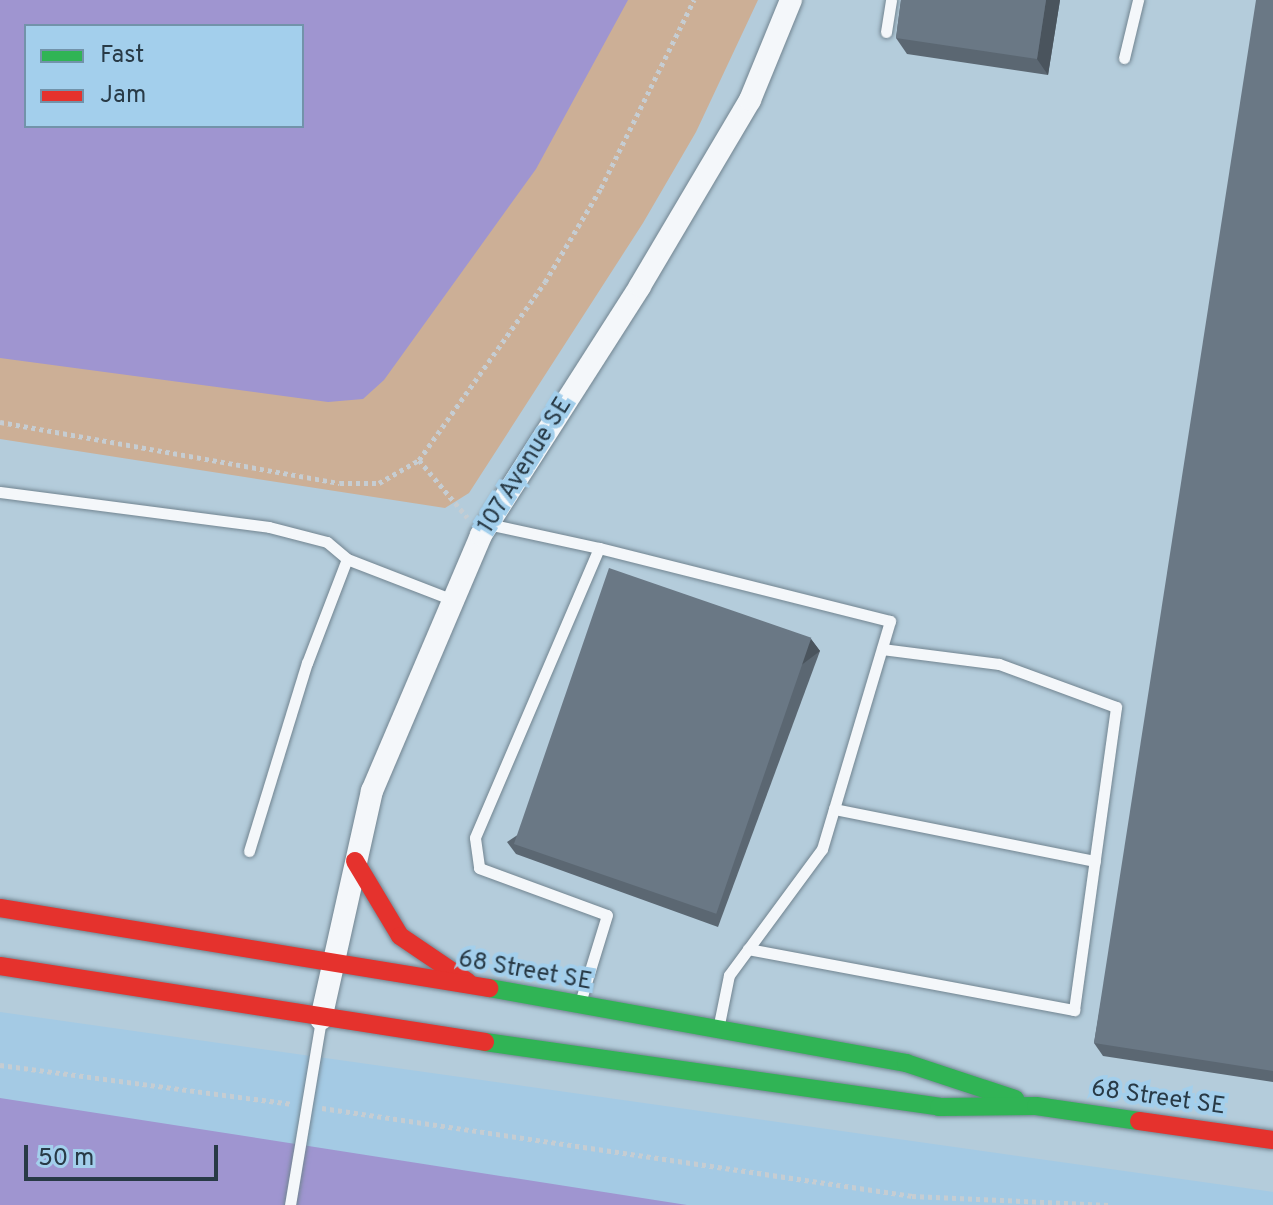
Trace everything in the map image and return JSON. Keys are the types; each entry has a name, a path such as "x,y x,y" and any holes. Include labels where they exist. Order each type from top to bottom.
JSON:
{"street":[{"name":"107 Avenue SE","path":"321,1019 331,962 372,791 485,529 640,286 750,100 791,0"},
{"path":"355,861 400,936 477,988"},
{"name":"68 Street SE","path":"0,908 331,962 906,1063 1036,1106"},
{"name":"68 Street SE","path":"0,966 321,1019 939,1107 1036,1106 1273,1140"}],"lane":[{"path":"886,32 891,0"},
{"path":"1124,58 1138,0"},
{"path":"0,492 269,527 327,542 347,559 453,600"},
{"path":"485,529 599,548 890,621 822,849 729,975 718,1030"},
{"path":"579,1006 607,915 479,868 475,838 599,548"},
{"path":"249,851 307,663 347,559"},
{"path":"748,949 1074,1010 1116,707 999,664 882,649"},
{"path":"834,809 1095,861"},
{"path":"290,1205 309,1106 321,1019"}],"path":[{"path":"0,422 340,483 379,483 419,460 545,282 593,202 694,0"},
{"path":"419,460 485,529"},
{"path":"0,1065 309,1106 912,1196 1109,1205"}],"shaded area":[{"path":"0,0 758,0 696,132 643,223 469,493 445,508 0,439"},
{"path":"0,0 628,0 536,169 384,380 363,399 328,402 0,358"},
{"path":"0,1012 1273,1192 1273,1205 0,1205"},
{"path":"0,1098 687,1205 0,1205"}],"building":[{"path":"901,0 1046,0 1037,59 896,38"},
{"path":"1256,0 1273,0 1273,1071 1094,1043"},
{"path":"609,568 811,638 716,914 514,844"}],"traffic: fast":[{"path":"489,988 906,1063 1015,1099"},
{"path":"485,1042 939,1107 1036,1106 1139,1121"}],"traffic: jam":[{"path":"355,861 400,936 468,982"},
{"path":"0,908 489,988"},
{"path":"0,966 485,1042"},
{"path":"1139,1121 1273,1140"}]}
